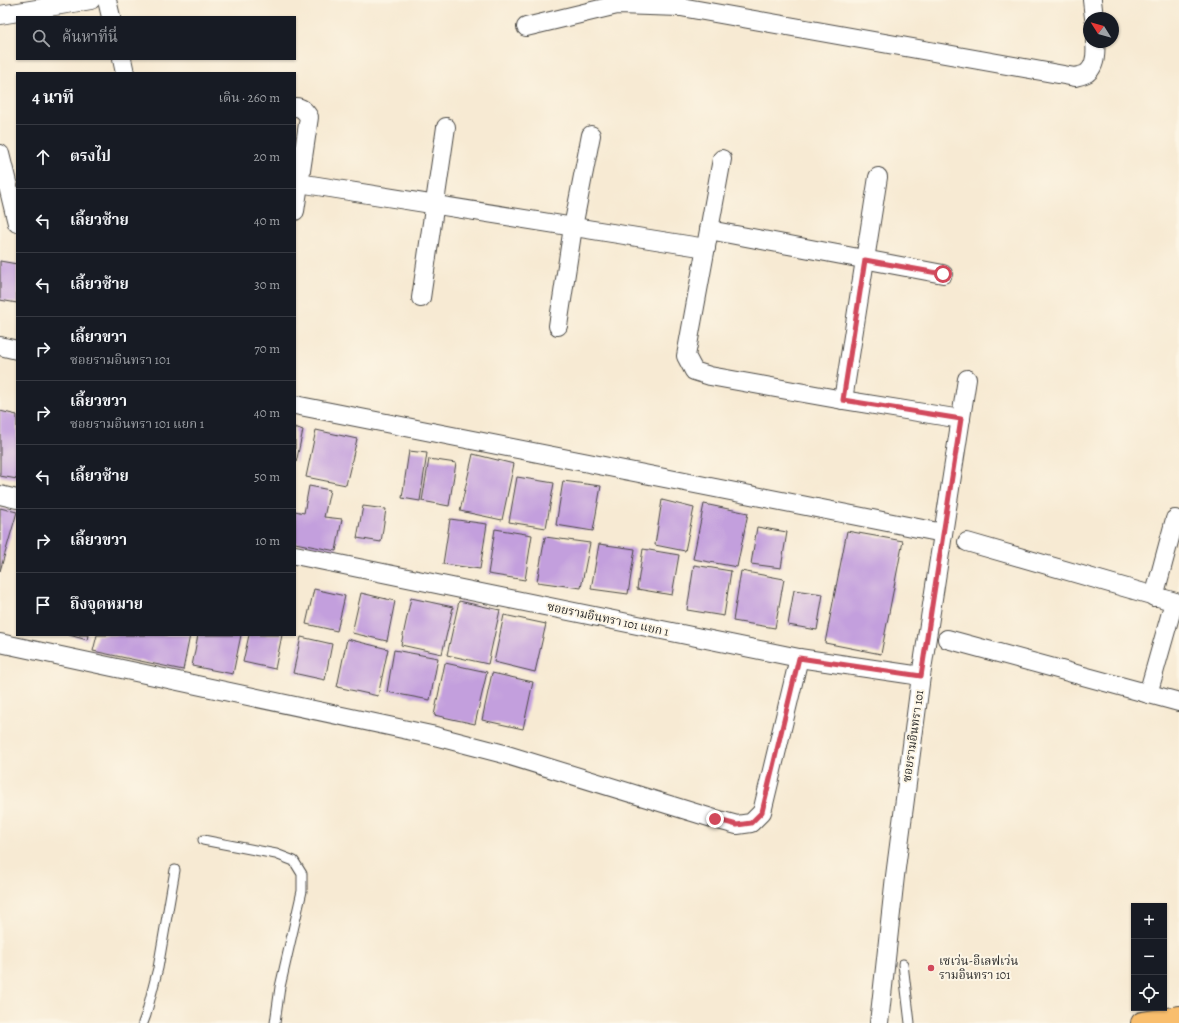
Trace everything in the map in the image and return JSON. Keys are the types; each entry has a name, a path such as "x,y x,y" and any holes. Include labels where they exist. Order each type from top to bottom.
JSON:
{"highway":[{"path":"1142,1023 1179,1017"}],"street":[{"path":"0,15 90,0"},
{"path":"107,0 111,16"},
{"path":"1092,0 1093,12"},
{"path":"526,27 617,5 671,3 688,9 1075,77 1088,72 1094,64 1096,48"},
{"path":"122,60 125,72"},
{"path":"296,107 299,107 305,111 309,117 296,203"},
{"path":"421,298 436,205 446,127"},
{"path":"558,326 573,227 591,135"},
{"path":"0,154 16,219"},
{"path":"722,159 686,356 694,371 710,376 843,400 961,419"},
{"path":"843,400 878,177"},
{"path":"299,183 706,248"},
{"path":"709,230 943,274"},
{"path":"0,346 16,350"},
{"name":"ซอยรามอินทรา 101","path":"879,1023 895,876 921,676 967,379"},
{"path":"296,405 944,533"},
{"path":"0,495 16,499"},
{"path":"1154,597 1176,519"},
{"path":"967,542 1154,597 1177,602 1148,694"},
{"name":"ซอยรามอินทรา 101 แยก 1","path":"296,555 799,658 921,676"},
{"path":"947,639 1179,702"},
{"path":"0,643 431,735 504,754 737,825 751,823 762,812 799,658"}],"lane":[{"path":"203,840 276,854 294,862 302,874 302,891 280,987 276,1023"},
{"path":"143,1023 158,968 175,870"},
{"path":"903,964 910,1023"}],"building":[{"path":"0,261 16,264 16,303 0,300"},
{"path":"0,411 16,415 16,479 0,476"},
{"path":"296,427 303,430 296,463"},
{"path":"316,430 357,439 346,485 306,477"},
{"path":"409,451 427,453 420,501 402,498"},
{"path":"473,454 514,464 502,520 460,511"},
{"path":"429,459 456,463 449,506 422,501"},
{"path":"517,477 554,483 546,528 509,522"},
{"path":"563,481 601,486 593,531 556,525"},
{"path":"309,486 330,490 324,517 342,519 336,551 296,543 296,511 304,513"},
{"path":"662,500 694,508 685,551 655,545"},
{"path":"704,504 748,513 737,567 693,559"},
{"path":"363,506 386,509 381,542 357,538"},
{"path":"0,508 16,512 16,515 0,571"},
{"path":"450,519 487,524 480,569 443,564"},
{"path":"757,527 787,532 781,568 751,564"},
{"path":"495,529 532,535 525,580 488,574"},
{"path":"847,531 903,541 881,654 825,643"},
{"path":"545,537 590,543 581,588 537,582"},
{"path":"599,544 635,549 628,594 591,589"},
{"path":"643,549 679,555 672,595 637,589"},
{"path":"694,565 731,571 724,616 687,610"},
{"path":"741,571 784,579 775,628 733,621"},
{"path":"314,589 345,596 337,631 306,624"},
{"path":"794,590 823,594 817,630 788,625"},
{"path":"361,593 395,601 387,641 352,633"},
{"path":"411,598 453,607 442,654 401,645"},
{"path":"459,601 500,610 488,664 447,655"},
{"path":"504,615 546,624 535,672 494,662"},
{"path":"73,636 88,636 87,640"},
{"path":"97,636 190,636 183,670 93,651"},
{"path":"198,636 241,636 233,674 192,666"},
{"path":"249,636 282,636 275,669 243,662"},
{"path":"301,637 332,644 325,680 293,673"},
{"path":"347,639 388,649 378,696 337,687"},
{"path":"394,650 438,658 430,700 387,692"},
{"path":"445,663 487,672 475,724 434,715"},
{"path":"492,673 533,682 523,729 482,720"}],"place":[{"name":"เซเว่น-อีเลฟเว่น รามอินทรา 101","path":"931,968"}],"route":[{"path":"715,819 737,825 751,823 762,812 799,658 921,676 961,419 843,400 865,260 943,274"}]}
